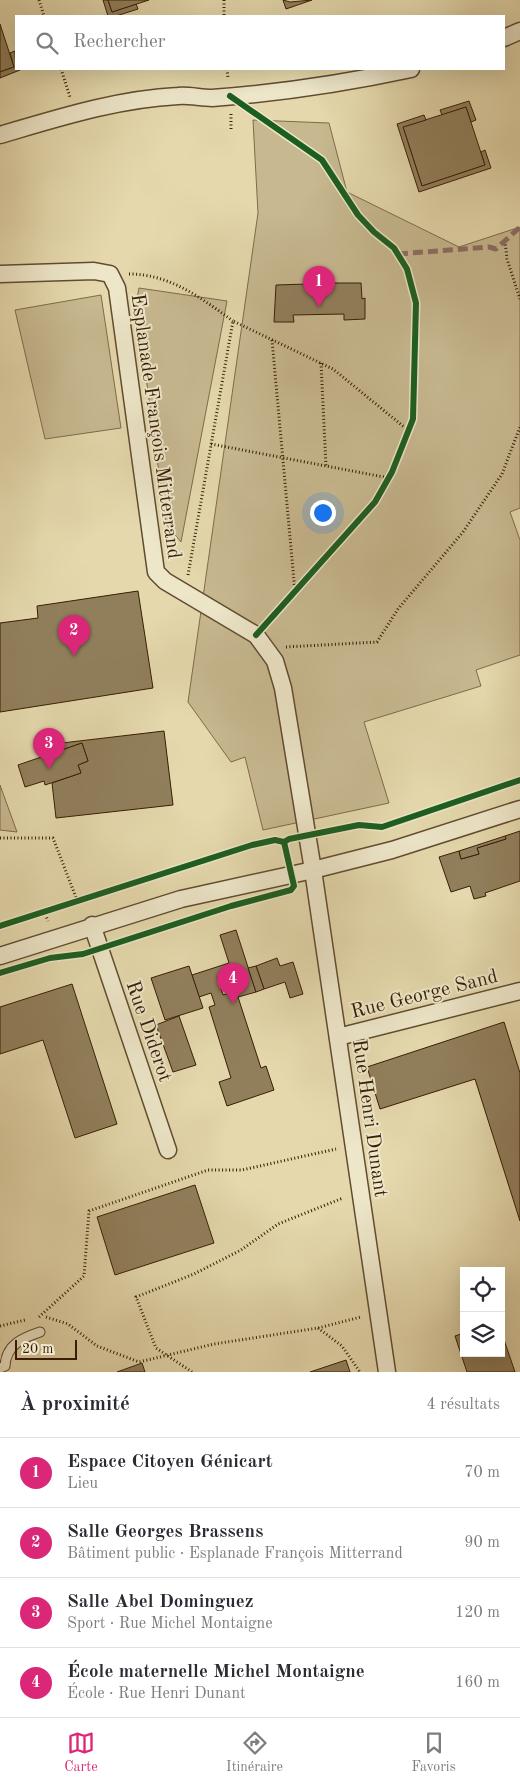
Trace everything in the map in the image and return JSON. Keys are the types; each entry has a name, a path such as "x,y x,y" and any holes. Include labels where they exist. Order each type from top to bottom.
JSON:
{"street":[{"path":"505,38 520,31"},
{"path":"0,135 75,113 179,96 209,98 310,87 405,70"},
{"name":"Esplanade François Mitterrand","path":"0,274 94,271 110,274 117,288 156,572 165,581 256,635 275,661 283,688 313,870"},
{"path":"0,956 92,925 181,899 313,870 434,838 520,809"},
{"name":"Rue Henri Dunant","path":"313,870 387,1372"},
{"name":"Rue Diderot","path":"92,925 168,1150"},
{"name":"Rue George Sand","path":"338,1037 520,991"}],"lane":[{"path":"0,1368 5,1366 5,1357 17,1340 40,1332"}],"path":[{"path":"39,0 44,15"},
{"path":"224,0 224,15"},
{"path":"61,70 75,113"},
{"path":"505,241 507,259 520,299"},
{"path":"110,274 145,274 192,291 233,321 333,369 410,428 406,438"},
{"path":"190,564 233,321"},
{"path":"272,339 295,592"},
{"path":"321,363 326,466"},
{"path":"266,649 325,643 377,642 398,609 463,532 502,474 520,427"},
{"path":"211,444 326,466 390,475 384,486"},
{"path":"288,600 301,586"},
{"path":"0,838 53,838 80,899 70,902"},
{"path":"33,915 53,908"},
{"path":"0,1326 42,1316 84,1276 88,1211 208,1170 242,1170 354,1146"},
{"path":"192,1372 156,1348 136,1296 194,1274 240,1250 278,1224 360,1191"},
{"path":"42,1316 68,1324 97,1346 139,1362 214,1344 318,1328 378,1313"},
{"path":"318,1328 342,1346 360,1372"}],"shaded area":[{"path":"253,120 329,123 347,192 459,247 520,227 520,508 510,512 520,540 520,655 476,670 481,686 364,722 389,803 263,830 245,757 231,762 188,702 258,213"},
{"path":"139,288 227,301 181,542 166,524 136,304"},
{"path":"101,295 121,428 45,439 15,310"},
{"path":"0,785 17,832 0,830"}],"building":[{"path":"103,0 108,0 112,12 136,4 138,9 119,15 108,15"},
{"path":"108,0 149,0 112,12"},
{"path":"283,0 290,2 312,0 286,9"},
{"path":"0,24 14,67 0,72"},
{"path":"15,51 15,70 20,70 0,78 0,72 14,67 10,53"},
{"path":"469,101 476,120 471,122 466,107 442,115 440,110"},
{"path":"466,107 485,165 422,186 403,127"},
{"path":"424,115 426,120 403,127 422,186 485,165 481,152 485,150 491,168 419,192 397,124"},
{"path":"333,283 361,283 362,299 365,298 365,319 344,320 344,314 293,315 294,322 274,322 276,285 307,284 306,290 333,289"},
{"path":"138,591 153,688 0,712 0,623 38,618 37,606"},
{"path":"164,731 173,805 56,818 52,783 81,773 78,765 88,761 82,743 62,750 62,743"},
{"path":"82,743 88,761 78,765 81,773 45,785 44,781 25,787 18,765"},
{"path":"520,831 520,881 485,893 486,896 474,899 470,886 451,892 439,857 459,851 461,859 479,854 477,848 506,839 505,836"},
{"path":"505,836 506,839 477,848 479,854 461,859 459,851"},
{"path":"236,930 256,992 238,997 261,1068 266,1066 274,1090 227,1106 219,1082 231,1078 209,1007 215,1005 211,993 199,997 192,975 229,963 220,935","holes":["227,973 232,992 223,995 217,977"]},
{"path":"277,958 280,966 293,962 303,994 290,998 285,982 264,989 256,966"},
{"path":"189,966 203,1008 165,1020 151,978"},
{"path":"256,966 264,989 256,992 248,968"},
{"path":"72,984 117,1124 75,1138 43,1040 0,1054 0,1007"},
{"path":"179,1016 196,1065 173,1072 156,1025"},
{"path":"504,1022 520,1073 520,1221 475,1079 380,1109 367,1067"},
{"path":"195,1185 214,1243 115,1275 97,1217"},
{"path":"460,1334 460,1351 455,1336"},
{"path":"505,1343 515,1372 467,1372 462,1357 505,1357"},
{"path":"346,1360 350,1372 310,1372"},
{"path":"142,1363 145,1372 117,1372"}],"marked path":[{"path":"398,254 489,247 496,249 520,227"}],"cycle path":[{"path":"230,96 322,160 358,215 374,232 394,248 407,269 416,303 413,419 392,472 375,502 256,635"},
{"path":"0,973 50,958 83,954 231,906 291,890 294,886 284,842 289,839 359,825 382,827 520,780"},
{"path":"0,926 252,845 275,840 284,842"}],"place":[{"name":"Espace Citoyen Génicart","path":"319,307"},
{"name":"Salle Georges Brassens","path":"74,656"},
{"name":"Salle Abel Dominguez","path":"49,769"},
{"name":"École maternelle Michel Montaigne","path":"233,1004"}]}
